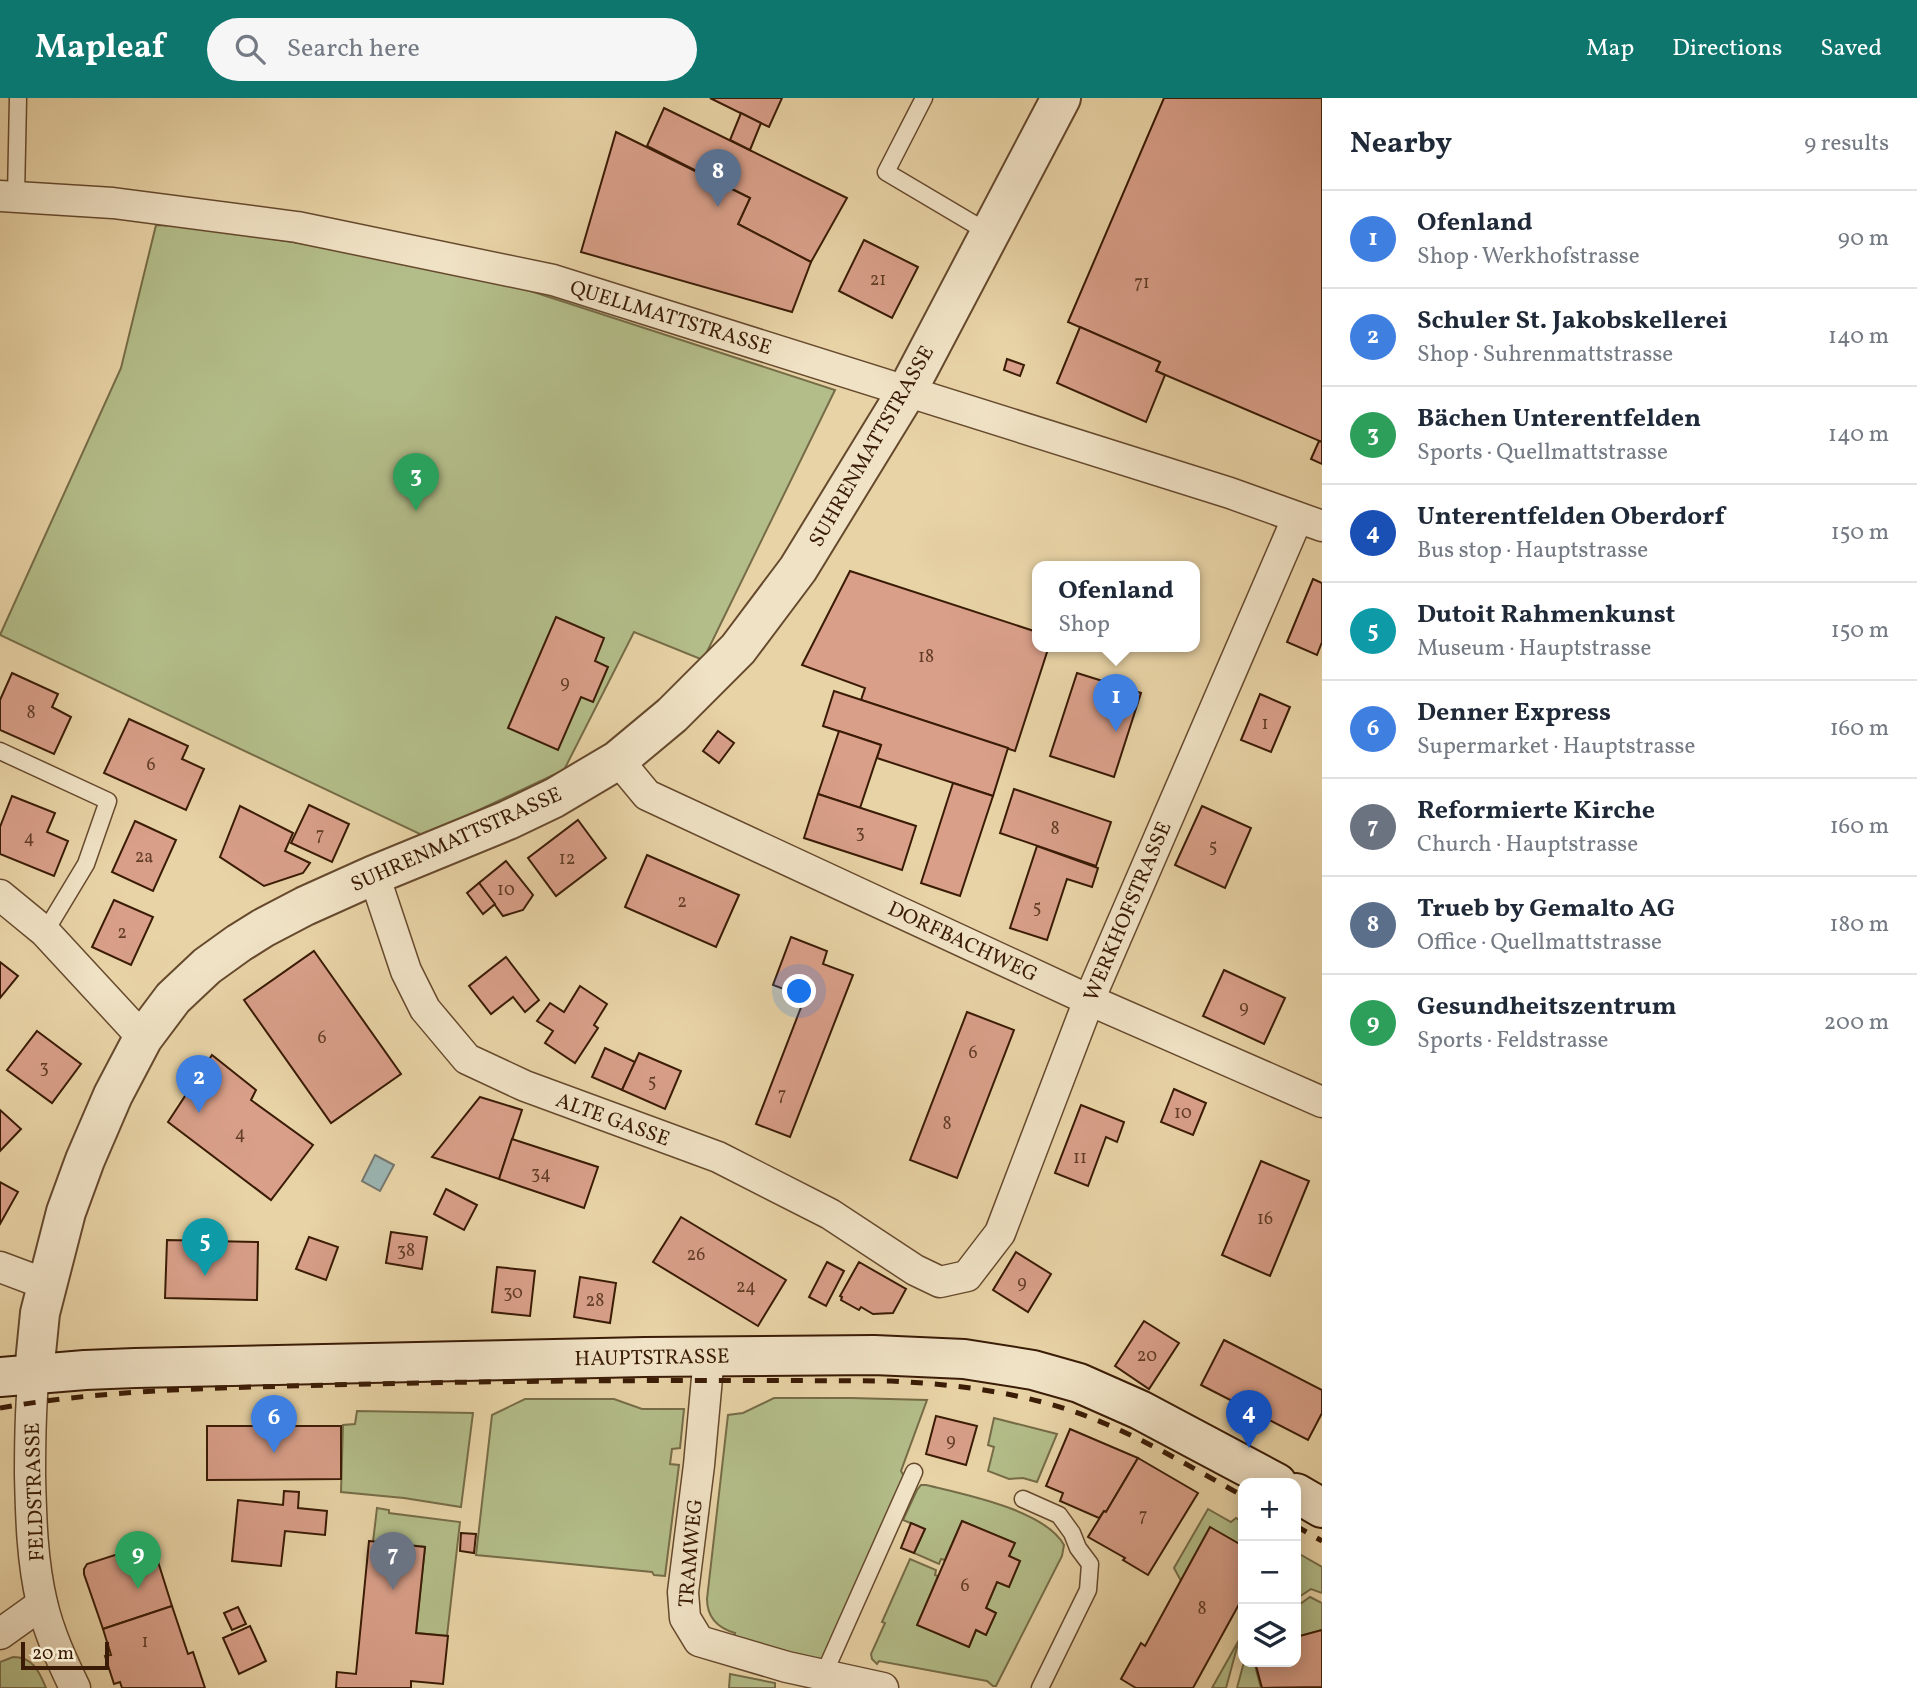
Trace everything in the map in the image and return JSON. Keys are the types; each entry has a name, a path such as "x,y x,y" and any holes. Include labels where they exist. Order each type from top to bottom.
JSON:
{"street":[{"name":"SUHRENMATTSTRASSE","path":"17,1375 40,1312 66,1212 85,1160 113,1095 143,1038 180,991 207,966 239,943 304,906 508,820 554,798 618,760 672,715 738,649 799,569 906,391 989,233 1052,101"},
{"name":"QUELLMATTSTRASSE","path":"8,196 113,203 297,227 553,280 1230,493 1310,523"},
{"name":"WERKHOFSTRASSE","path":"940,1282 967,1276 1000,1233 1088,1000 1310,523"},
{"name":"DORFBACHWEG","path":"618,760 647,795 1088,1000 1322,1102"},
{"name":"ALTE GASSE","path":"374,875 405,971 425,1009 467,1059 525,1087 718,1157 830,1214 915,1270 940,1282"},
{"path":"0,895 45,932 143,1038"},
{"path":"0,1267 48,1285"},
{"name":"HAUPTSTRASSE","path":"17,1375 135,1368 709,1356 874,1355 964,1359 1033,1370 1079,1383 1140,1410 1268,1478"},
{"name":"TRAMWEG","path":"709,1356 683,1591 685,1618 699,1641 787,1667 883,1688"},
{"name":"FELDSTRASSE","path":"17,1375 31,1395 31,1532 42,1604 56,1647 75,1688"},
{"path":"1301,1496 1322,1508"},
{"path":"0,1634 42,1604"}],"lane":[{"path":"8,196 18,98"},
{"path":"924,98 886,172 989,233"},
{"path":"0,751 108,801 86,864 45,932"},
{"path":"823,1676 914,1472"},
{"path":"1023,1499 1059,1515 1090,1564 1088,1590 1040,1688"}],"green space":[{"path":"156,225 196,227 370,254 509,284 835,390 703,660 634,632 564,770 424,836 0,635 121,368"},
{"path":"774,1398 927,1400 901,1471 905,1478 825,1661 734,1638 735,1633 723,1628 709,1611 707,1599 728,1415 743,1413"},
{"path":"525,1399 614,1399 642,1409 684,1409 680,1448 672,1449 670,1464 679,1465 665,1576 654,1575 652,1572 476,1555 492,1415"},
{"path":"357,1411 473,1413 461,1507 341,1492 343,1425 355,1424"},
{"path":"994,1418 1057,1434 1037,1482 1023,1478 1009,1479 988,1471 994,1447 988,1445"},
{"path":"921,1485 981,1499 1022,1513 1040,1522 1064,1545 1062,1556 996,1686 987,1681 879,1661 877,1664 872,1659 871,1654 885,1623 882,1622 910,1559 936,1570 935,1575 938,1576 918,1625 969,1647 976,1630 986,1635 996,1613 986,1608 997,1582 1009,1587 1020,1561 1009,1556 1014,1543 962,1521 945,1560 941,1559 939,1564 914,1553 925,1529 903,1520"},
{"path":"377,1508 389,1510 389,1513 460,1522 447,1636 416,1633 425,1547 373,1542"},
{"path":"1208,1509 1231,1522 1238,1519 1238,1543 1210,1528 1181,1581 1174,1568"},
{"path":"1301,1555 1322,1567 1322,1593 1311,1589 1301,1596"},
{"path":"1310,1597 1322,1603 1322,1630 1301,1636 1301,1603"},
{"path":"1238,1642 1226,1688 1212,1688"},
{"path":"13,1657 30,1662 46,1688 0,1688 0,1662"},
{"path":"1243,1667 1255,1667 1261,1688 1237,1688"},
{"path":"730,1674 775,1683 775,1688 729,1688"}],"water":[{"path":"375,1155 394,1165 380,1191 362,1181"}],"building":[{"path":"710,98 782,98 769,127"},
{"path":"1164,98 1322,98 1322,442 1156,371 1160,362 1068,322"},
{"path":"664,108 847,198 811,262 738,224 750,198 647,146"},
{"path":"741,113 761,123 750,150 730,140"},
{"path":"616,132 750,198 738,224 811,262 792,312 581,252"},
{"path":"864,240 918,267 892,318 839,291"},
{"path":"1080,327 1160,362 1156,371 1165,375 1146,422 1057,383"},
{"path":"1007,359 1024,365 1020,376 1004,370"},
{"path":"1319,441 1322,442 1322,464 1311,459"},
{"path":"850,571 1032,630 1032,652 1047,652 1015,751 861,700 865,688 802,665"},
{"path":"1313,579 1322,583 1322,642 1317,655 1287,642"},
{"path":"556,617 604,638 595,661 608,667 593,702 581,697 558,750 508,728"},
{"path":"12,673 58,694 52,707 71,717 54,754 0,730 0,700"},
{"path":"1077,673 1141,693 1114,777 1050,756"},
{"path":"834,691 1008,748 993,796 877,758 881,745 823,726"},
{"path":"1260,694 1290,707 1271,752 1241,740"},
{"path":"129,719 188,746 182,759 204,769 186,810 104,773"},
{"path":"718,731 734,743 719,763 703,751"},
{"path":"839,731 881,745 860,808 818,794"},
{"path":"953,783 993,796 960,896 921,883"},
{"path":"1014,789 1111,822 1096,866 1000,833"},
{"path":"818,794 916,826 902,870 804,838"},
{"path":"12,796 55,813 47,832 68,841 54,876 0,854 0,827"},
{"path":"309,805 349,824 332,862 291,843"},
{"path":"240,806 293,833 285,851 310,863 303,873 264,886 220,857"},
{"path":"1202,806 1251,828 1225,888 1175,865"},
{"path":"578,820 606,858 556,896 528,858"},
{"path":"135,821 176,840 153,891 112,872"},
{"path":"1037,846 1098,868 1092,887 1067,879 1047,940 1010,928"},
{"path":"647,855 739,895 716,947 625,907"},
{"path":"506,861 533,895 523,910 503,916 479,883"},
{"path":"479,883 495,904 483,914 467,893"},
{"path":"114,900 153,917 131,965 92,947"},
{"path":"791,937 827,951 823,964 853,975 790,1137 756,1124 805,997 773,985"},
{"path":"314,951 401,1074 331,1123 244,1000"},
{"path":"506,957 539,1000 525,1012 513,997 491,1014 469,986"},
{"path":"0,962 18,976 0,998"},
{"path":"1224,970 1285,998 1264,1044 1203,1016"},
{"path":"580,986 607,1004 594,1025 598,1028 575,1063 545,1043 553,1031 537,1021 550,1003 564,1012"},
{"path":"967,1012 1014,1030 957,1178 910,1160"},
{"path":"37,1031 81,1064 52,1103 7,1070"},
{"path":"605,1048 635,1062 622,1090 592,1077"},
{"path":"639,1053 681,1071 665,1109 622,1090"},
{"path":"212,1055 256,1090 251,1100 313,1145 271,1200 168,1122"},
{"path":"1174,1089 1206,1103 1193,1135 1161,1122"},
{"path":"480,1097 522,1110 499,1179 432,1157"},
{"path":"1081,1105 1124,1122 1117,1142 1106,1137 1088,1186 1055,1173"},
{"path":"0,1110 21,1129 0,1151"},
{"path":"512,1139 598,1167 584,1208 499,1179"},
{"path":"1261,1161 1309,1181 1270,1276 1222,1255"},
{"path":"0,1182 18,1192 0,1224"},
{"path":"446,1189 477,1205 464,1230 434,1214"},
{"path":"681,1217 786,1280 758,1326 653,1262"},
{"path":"391,1232 427,1237 422,1269 386,1263"},
{"path":"309,1237 338,1247 326,1280 296,1269"},
{"path":"167,1240 258,1242 257,1300 165,1298"},
{"path":"1016,1252 1051,1274 1028,1312 993,1290"},
{"path":"827,1262 844,1271 826,1306 809,1297"},
{"path":"859,1262 906,1289 893,1313 873,1314 841,1300 840,1296"},
{"path":"497,1267 535,1271 530,1316 492,1312"},
{"path":"580,1277 616,1283 610,1323 574,1317"},
{"path":"1144,1321 1179,1343 1149,1389 1115,1366"},
{"path":"1224,1340 1322,1390 1322,1413 1308,1440 1201,1385"},
{"path":"936,1416 977,1426 966,1465 926,1454"},
{"path":"207,1426 341,1426 341,1479 207,1480"},
{"path":"1070,1429 1138,1458 1106,1512 1099,1518 1060,1501 1063,1493 1046,1486"},
{"path":"1138,1458 1198,1493 1148,1575 1088,1537"},
{"path":"284,1491 299,1492 298,1508 327,1511 325,1535 285,1531 281,1566 232,1561 238,1500 283,1505"},
{"path":"962,1521 1015,1543 1009,1556 1020,1561 1009,1587 997,1582 986,1608 996,1613 986,1635 976,1630 969,1647 917,1625"},
{"path":"911,1523 925,1529 914,1553 901,1548"},
{"path":"1210,1527 1238,1543 1238,1606 1193,1688 1136,1688 1121,1679 1141,1643 1145,1646"},
{"path":"461,1533 476,1534 474,1553 460,1551"},
{"path":"369,1541 425,1547 416,1633 448,1636 443,1684 411,1681 411,1688 336,1688 337,1672 356,1674"},
{"path":"146,1545 154,1549 172,1606 103,1629 84,1569 87,1564"},
{"path":"172,1606 188,1654 193,1652 205,1688 122,1688 120,1682 114,1684 105,1656 111,1655 103,1629"},
{"path":"238,1607 246,1624 232,1630 224,1613"},
{"path":"250,1626 266,1661 239,1674 223,1638"},
{"path":"1322,1630 1322,1687 1262,1688 1256,1667 1301,1667 1301,1636"}],"railway":[{"path":"0,1408 123,1393 246,1387 610,1381 891,1381 973,1388 1054,1405 1141,1440 1238,1493"},
{"path":"1301,1529 1322,1541"}],"place":[{"name":"Trueb by Gemalto AG","path":"718,207"},
{"name":"Bächen Unterentfelden","path":"416,511"},
{"name":"Ofenland","path":"1116,732"},
{"name":"Schuler St. Jakobskellerei","path":"199,1113"},
{"name":"Dutoit Rahmenkunst","path":"205,1276"},
{"name":"Unterentfelden Oberdorf","path":"1249,1448"},
{"name":"Denner Express","path":"274,1453"},
{"name":"Gesundheitszentrum","path":"138,1589"},
{"name":"Reformierte Kirche","path":"393,1590"}]}
